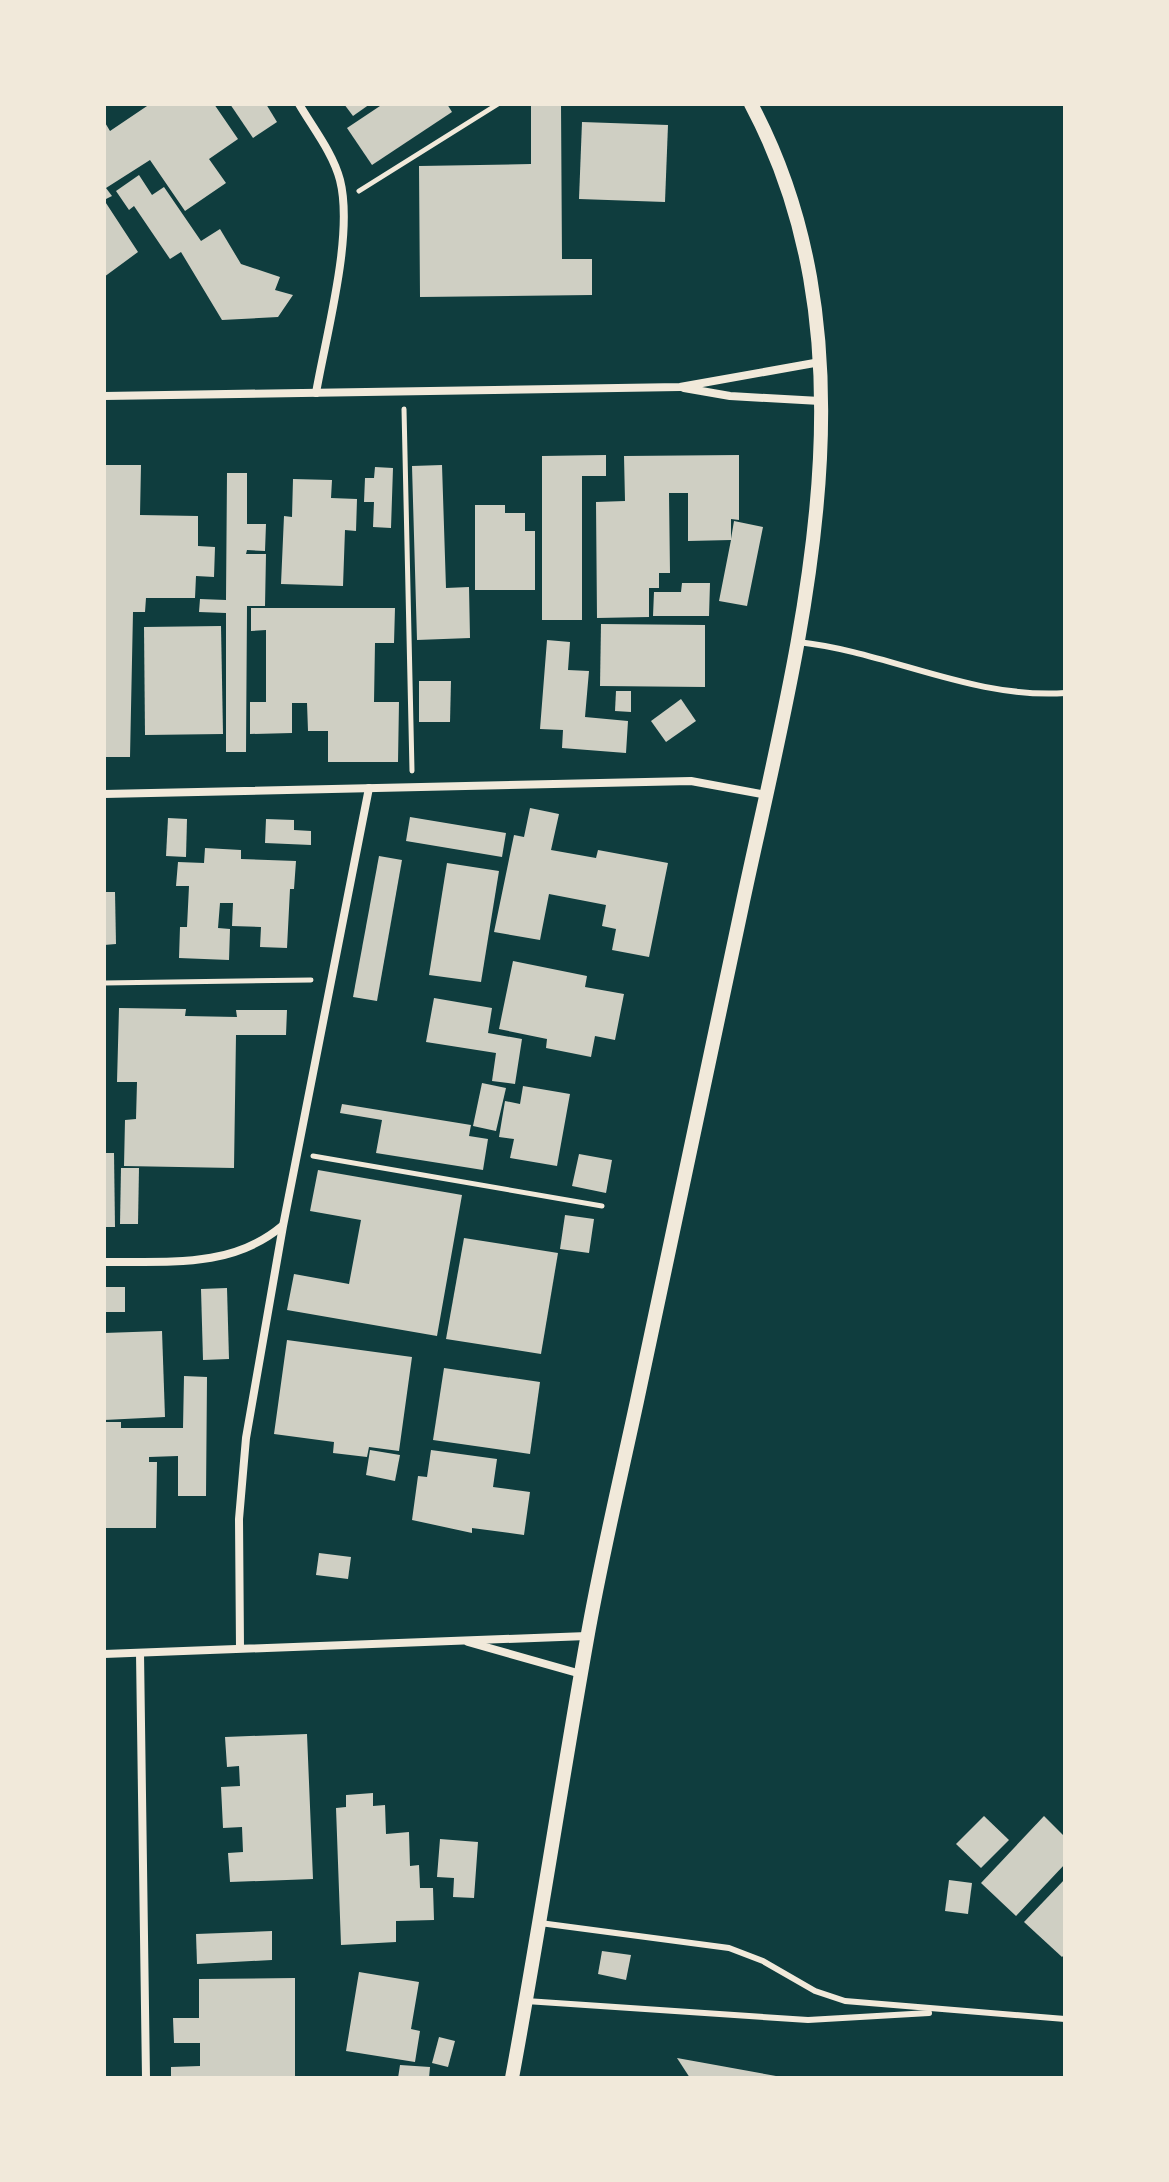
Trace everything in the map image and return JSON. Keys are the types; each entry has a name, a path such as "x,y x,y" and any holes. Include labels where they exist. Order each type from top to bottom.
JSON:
{"street":[{"path":"299,104 329,153 345,200 341,248 316,393"},
{"path":"512,2078 587,1636 767,795 798,642 811,558 820,401 820,362 813,298 801,236 782,174 751,104"},
{"path":"104,396 680,387 820,362"},
{"path":"680,387 730,396 820,401"},
{"path":"104,794 691,781 767,795"},
{"path":"240,1647 239,1546 244,1462 283,1226 369,788"},
{"path":"104,1262 229,1257 248,1250 283,1226"},
{"path":"104,1654 587,1636"},
{"path":"467,1641 581,1674"},
{"path":"140,1653 146,2078"}],"lane":[{"path":"798,642 874,655 970,686 1065,693"},
{"path":"540,1923 729,1948 763,1961 829,1997 946,2012 1065,2019"},
{"path":"526,2001 799,2020 946,2012"}],"path":[{"path":"345,200 498,104"},
{"path":"404,392 412,787"},
{"path":"104,983 331,980"},
{"path":"297,1153 602,1206"}],"building":[{"path":"150,104 214,104 238,139 209,159 226,183 185,211 150,160 106,188 112,196 104,200 104,121 110,131"},
{"path":"230,104 266,104 277,122 253,138"},
{"path":"344,104 370,104 353,116"},
{"path":"383,104 447,104 452,112 372,165 347,128"},
{"path":"531,104 561,104 562,259 592,259 592,295 420,297 419,166 531,164"},
{"path":"582,122 668,125 665,202 579,199"},
{"path":"139,175 152,195 164,187 201,241 220,229 241,264 280,277 275,290 293,295 278,317 222,320 181,252 170,259 134,206 129,210 116,191"},
{"path":"104,200 138,252 104,277"},
{"path":"606,455 606,476 582,476 582,620 542,620 542,456"},
{"path":"739,455 739,520 731,519 731,539 734,521 763,527 747,606 719,601 731,540 688,541 688,493 669,493 670,573 659,573 659,588 649,588 649,617 597,618 596,502 625,501 624,456"},
{"path":"104,465 141,465 140,515 198,516 198,546 215,547 214,577 196,576 195,598 146,598 145,612 133,612 130,757 104,757"},
{"path":"442,465 446,588 469,587 470,638 417,640 412,466"},
{"path":"375,467 393,468 391,528 373,527 374,502 364,502 365,478 374,478"},
{"path":"227,473 247,473 247,524 266,524 265,551 247,550 246,554 266,554 265,606 247,606 246,752 226,752 226,613 199,612 200,599 226,600"},
{"path":"293,479 332,480 331,498 357,499 356,531 345,530 343,586 281,584 284,516 292,517"},
{"path":"475,505 505,505 505,513 525,513 525,531 535,531 535,590 475,590"},
{"path":"682,583 710,583 709,616 653,616 654,592 681,592"},
{"path":"251,608 395,608 394,643 375,643 374,702 399,702 398,762 328,762 328,731 308,731 307,703 292,703 292,733 250,734 250,702 266,702 266,630 251,631"},
{"path":"601,624 705,625 705,687 600,686"},
{"path":"221,626 223,734 145,735 144,627"},
{"path":"547,640 570,642 568,670 589,671 585,717 628,721 626,753 562,748 563,730 540,729"},
{"path":"419,681 451,681 450,722 419,722"},
{"path":"616,691 631,691 631,712 615,711"},
{"path":"681,699 696,721 666,742 651,721"},
{"path":"530,808 559,814 551,850 596,858 598,850 668,863 649,957 612,950 616,929 602,926 606,905 549,894 540,940 494,932 514,835 524,837"},
{"path":"410,817 506,833 502,857 406,841"},
{"path":"168,818 187,819 186,857 166,856"},
{"path":"266,819 294,820 294,830 311,831 311,845 265,843"},
{"path":"205,848 241,850 241,859 296,861 294,889 290,889 287,948 260,947 261,927 232,926 233,903 220,903 218,928 230,929 229,960 179,958 180,927 187,927 189,886 176,886 178,862 204,863"},
{"path":"379,856 402,860 377,1001 353,997"},
{"path":"447,863 499,871 481,982 429,975"},
{"path":"104,892 115,892 116,944 104,945"},
{"path":"513,961 587,976 585,987 624,994 615,1040 595,1036 591,1057 546,1048 547,1039 499,1029"},
{"path":"434,998 492,1008 488,1033 522,1039 515,1084 492,1081 496,1053 426,1042"},
{"path":"119,1008 186,1009 185,1016 237,1017 236,1010 287,1010 286,1035 236,1035 234,1168 124,1166 125,1120 136,1119 137,1082 117,1082"},
{"path":"482,1083 506,1088 496,1131 473,1126"},
{"path":"523,1086 570,1094 557,1166 510,1158 514,1139 499,1137 505,1101 520,1104"},
{"path":"342,1104 471,1125 469,1136 488,1139 483,1170 376,1153 382,1120 340,1113"},
{"path":"104,1153 114,1153 115,1227 104,1227"},
{"path":"579,1154 612,1160 606,1193 572,1186"},
{"path":"121,1168 139,1168 138,1224 120,1224"},
{"path":"318,1170 462,1195 437,1336 287,1310 294,1274 349,1284 361,1220 310,1211"},
{"path":"565,1215 594,1219 589,1253 560,1249"},
{"path":"464,1238 558,1253 541,1354 446,1339"},
{"path":"104,1287 125,1287 125,1312 104,1312"},
{"path":"227,1288 229,1359 203,1360 201,1289"},
{"path":"162,1331 165,1417 104,1420 104,1333"},
{"path":"287,1340 412,1357 399,1451 369,1447 367,1457 333,1453 334,1442 274,1434"},
{"path":"444,1368 540,1382 530,1454 433,1440"},
{"path":"184,1376 207,1377 206,1496 178,1496 178,1456 149,1457 149,1462 157,1462 156,1528 104,1528 104,1422 121,1422 121,1428 183,1428"},
{"path":"370,1450 400,1455 395,1481 366,1475"},
{"path":"431,1450 497,1459 493,1487 530,1492 524,1535 472,1528 472,1533 412,1520 418,1476 427,1477"},
{"path":"319,1553 351,1557 348,1579 316,1575"},
{"path":"307,1734 313,1879 230,1882 228,1853 243,1852 242,1827 223,1828 221,1787 240,1786 239,1766 227,1767 225,1737"},
{"path":"373,1793 373,1806 385,1805 386,1834 409,1832 410,1866 419,1865 420,1888 433,1888 434,1920 396,1921 396,1942 341,1945 336,1808 346,1807 346,1795"},
{"path":"984,1816 1009,1840 981,1868 956,1844"},
{"path":"1044,1816 1065,1837 1065,1864 1016,1916 981,1883"},
{"path":"440,1839 478,1842 474,1898 453,1897 454,1878 437,1877"},
{"path":"1065,1879 1065,1954 1062,1957 1024,1922"},
{"path":"949,1880 972,1883 968,1914 945,1911"},
{"path":"272,1931 272,1960 197,1964 196,1934"},
{"path":"602,1951 631,1955 626,1980 598,1974"},
{"path":"359,1972 419,1982 411,2029 420,2031 415,2062 346,2051"},
{"path":"295,1978 295,2078 171,2078 171,2067 200,2066 200,2043 174,2043 173,2018 199,2018 199,1979"},
{"path":"439,2037 455,2041 448,2067 432,2063"},
{"path":"677,2058 776,2076 776,2078 690,2078"},
{"path":"400,2065 430,2067 429,2078 398,2078"}]}
